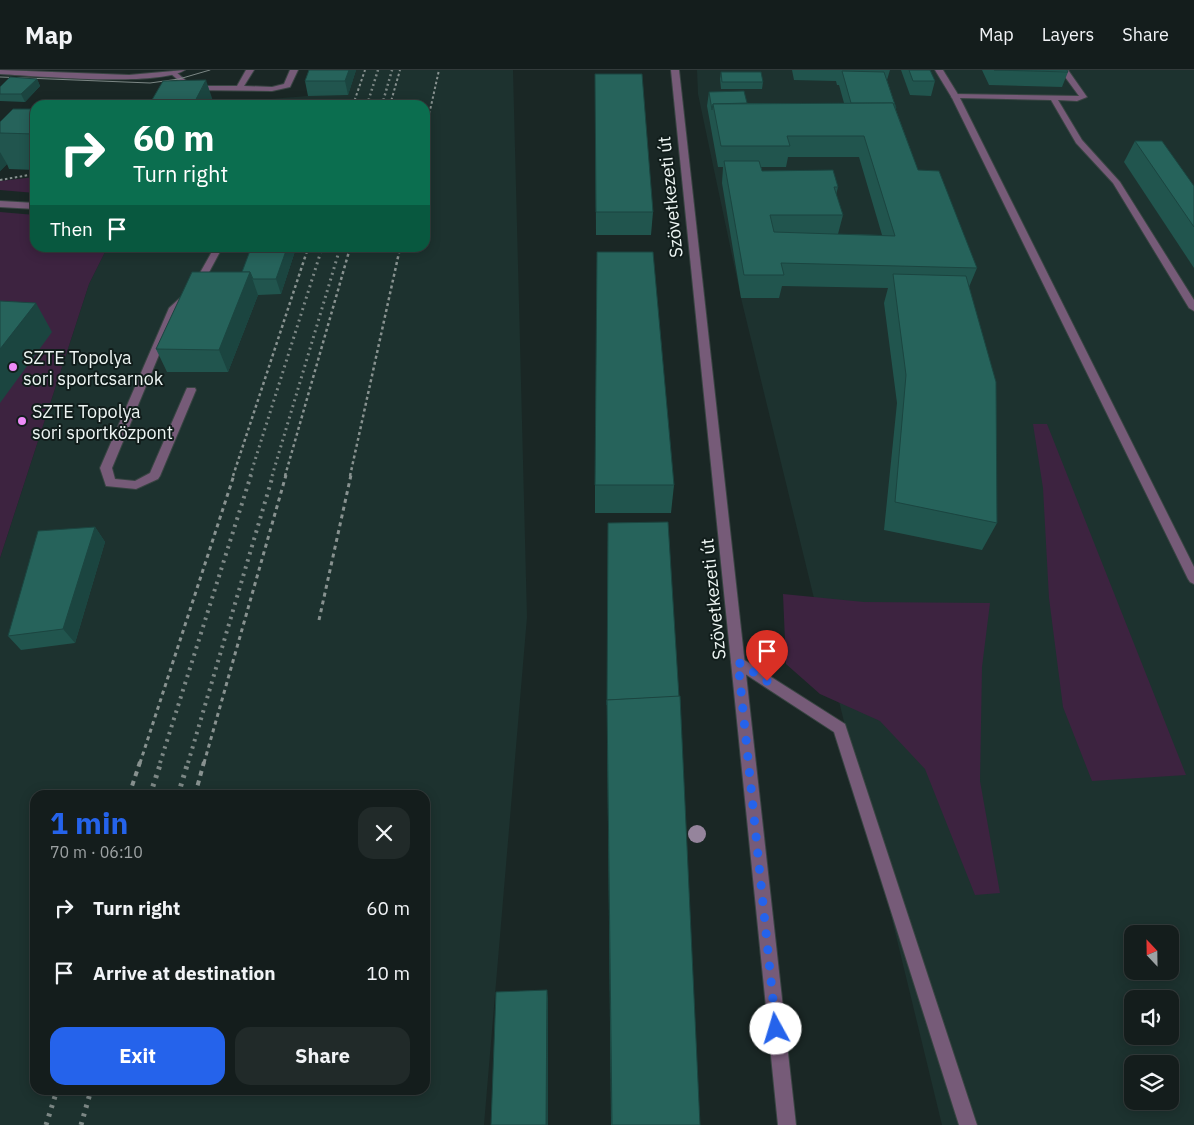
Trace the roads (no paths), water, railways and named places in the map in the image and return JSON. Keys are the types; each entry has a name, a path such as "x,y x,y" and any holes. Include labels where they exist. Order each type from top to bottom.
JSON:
{"street":[{"path":"239,89 250,70"},
{"path":"0,72 129,77 177,71 190,88 272,89 287,85 294,70"},
{"name":"Szövetkezeti út","path":"676,70 787,1125"},
{"path":"939,70 954,96 1194,579"},
{"path":"954,96 1077,99 1083,97 1064,70"},
{"path":"1052,98 1079,141 1116,182 1194,308"},
{"path":"0,204 30,206"},
{"path":"191,390 154,476 136,485 110,483 106,468 174,308 196,289 216,252"},
{"path":"738,662 840,728 968,1125"}],"tram line":[{"path":"0,77 150,83 179,79 210,70"}],"railway":[{"path":"369,100 378,70"},
{"path":"383,100 392,70"},
{"path":"250,476 321,252"},
{"path":"272,476 339,252"},
{"path":"160,763 251,475"},
{"path":"188,763 273,475"},
{"path":"152,790 161,762"},
{"path":"180,790 188,762"},
{"path":"46,1125 55,1095"},
{"path":"81,1125 90,1095"}],"place":[{"name":"SZTE Topolya sori sportcsarnok","path":"13,367"},
{"name":"SZTE Topolya sori sportközpont","path":"22,421"}]}
